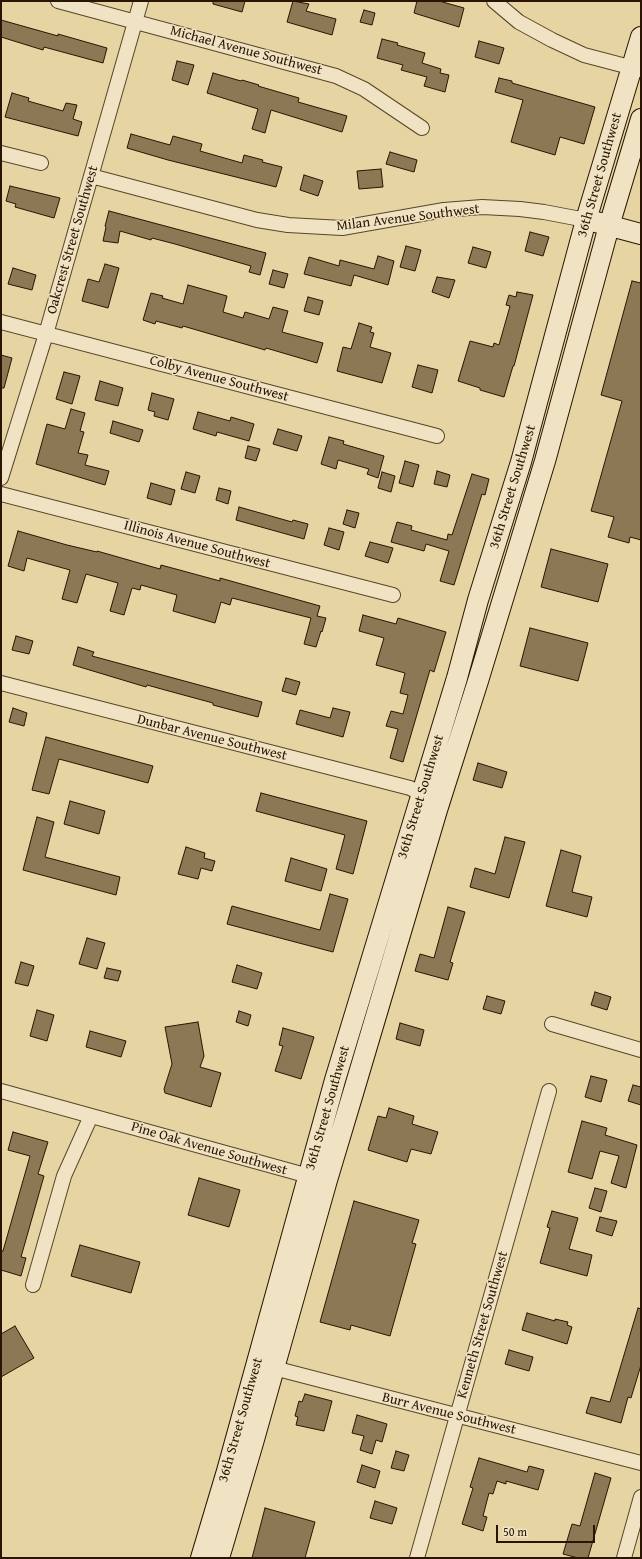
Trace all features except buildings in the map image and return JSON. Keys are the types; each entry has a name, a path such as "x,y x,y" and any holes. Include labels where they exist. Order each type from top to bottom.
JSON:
{"street":[{"name":"Michael Avenue Southwest","path":"58,1 336,76 364,89 422,128"},
{"name":"Oakcrest Street Southwest","path":"1,478 46,334 141,1"},
{"path":"494,2 519,22 552,40 584,55 636,69"},
{"name":"36th Street Southwest","path":"219,1558 266,1366 317,1178 335,1080 457,678 478,600 521,462 586,220 636,69 641,37"},
{"name":"36th Street Southwest","path":"317,1178 357,1083 437,810 545,461 609,226 641,119"},
{"path":"1,153 41,163"},
{"name":"Milan Avenue Southwest","path":"91,176 257,220 288,225 342,228 444,210 482,207 528,210 586,220"},
{"path":"586,220 641,234"},
{"name":"Colby Avenue Southwest","path":"1,322 437,436"},
{"name":"Illinois Avenue Southwest","path":"1,494 393,596"},
{"name":"Dunbar Avenue Southwest","path":"1,683 410,788 422,794"},
{"path":"552,1024 641,1050"},
{"name":"Pine Oak Avenue Southwest","path":"1,1091 317,1178"},
{"name":"Kenneth Street Southwest","path":"417,1558 548,1091"},
{"path":"33,1285 64,1176 91,1116"},
{"name":"36th Street Southwest","path":"201,1558 266,1366"},
{"name":"Burr Avenue Southwest","path":"266,1366 641,1463"},
{"path":"624,1558 641,1496"}]}
